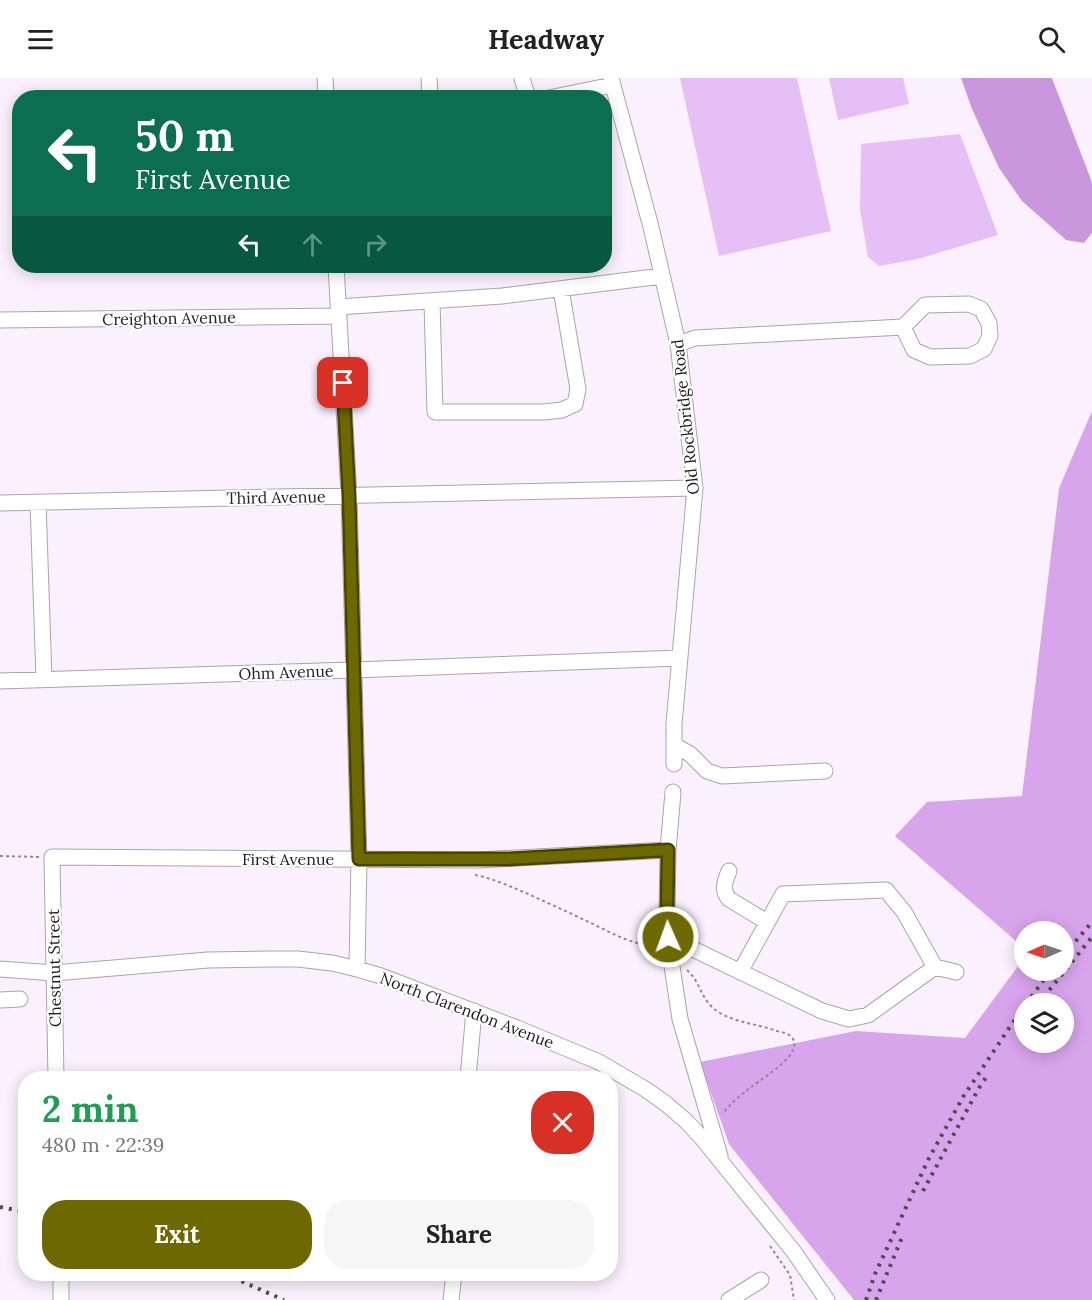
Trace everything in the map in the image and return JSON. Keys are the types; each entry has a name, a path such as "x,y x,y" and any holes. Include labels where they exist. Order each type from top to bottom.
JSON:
{"street":[{"path":"579,90 612,81"},
{"name":"Old Rockbridge Road","path":"612,81 678,344 695,488 674,724 674,764"},
{"path":"336,273 349,496 362,940 357,969"},
{"name":"Creighton Avenue","path":"0,320 338,311 502,296 662,276"},
{"path":"432,301 435,412 544,412 562,410 575,404 578,389 561,289"},
{"path":"678,344 696,338 903,327 925,305 969,304 981,309 989,323 990,336 984,349 970,356 930,357 914,350 903,327"},
{"name":"Third Avenue","path":"0,503 695,488"},
{"path":"38,502 44,679"},
{"name":"Ohm Avenue","path":"0,681 680,658"},
{"path":"674,745 690,754 707,771 722,776 825,771"},
{"path":"673,792 668,850 666,941 680,1019 723,1164"},
{"name":"First Avenue","path":"52,857 508,859 668,850"},
{"name":"Chestnut Street","path":"52,857 56,1071"},
{"path":"729,871 724,882 724,894 767,922"},
{"path":"740,972 783,894 886,890 904,912 935,967 956,972"},
{"path":"666,941 740,972 822,1011 849,1019 868,1015 935,967"},
{"path":"297,975 298,959"},
{"name":"North Clarendon Avenue","path":"0,969 54,973 208,960 271,964 298,959 332,963 442,995 615,1071"},
{"path":"0,1000 20,999"},
{"path":"469,1071 474,1011"},
{"name":"North Clarendon Avenue","path":"618,1073 645,1089 686,1121 794,1252 827,1300"},
{"path":"729,1300 761,1280"},
{"path":"61,1281 61,1300"},
{"path":"452,1300 453,1281"}],"path":[{"path":"0,856 52,857"},
{"path":"470,874 499,882 634,942 649,945 666,941"},
{"path":"686,968 708,1003 720,1012 741,1022 779,1031 790,1036 794,1042 793,1050 786,1060 747,1090 723,1114"},
{"path":"770,1245 790,1275 794,1300"}],"shaded area":[{"path":"680,78 797,78 831,231 719,256"},
{"path":"829,78 903,78 909,104 838,120"},
{"path":"961,78 1052,78 1092,184 1092,233 1084,243 1066,240 1022,201 999,168 972,109"},
{"path":"960,134 998,235 918,259 879,266 868,257 860,210 861,144"},
{"path":"1092,411 1092,1300 854,1300 729,1144 700,1062 856,1031 965,1038 1014,972 1014,981 1074,981 1074,921 1014,921 1014,939 895,836 927,802 1022,796 1059,488"}],"railway":[{"path":"1074,943 1092,922"},
{"path":"1047,993 1092,937"},
{"path":"1034,993 1043,981"},
{"path":"866,1300 875,1274 928,1160 963,1097 1014,1021"},
{"path":"923,1191 987,1076"},
{"path":"0,1207 18,1210"},
{"path":"876,1300 903,1235"},
{"path":"241,1281 284,1300"}],"route":[{"path":"343,383 349,496 359,859 508,859 668,850 668,937"}]}
